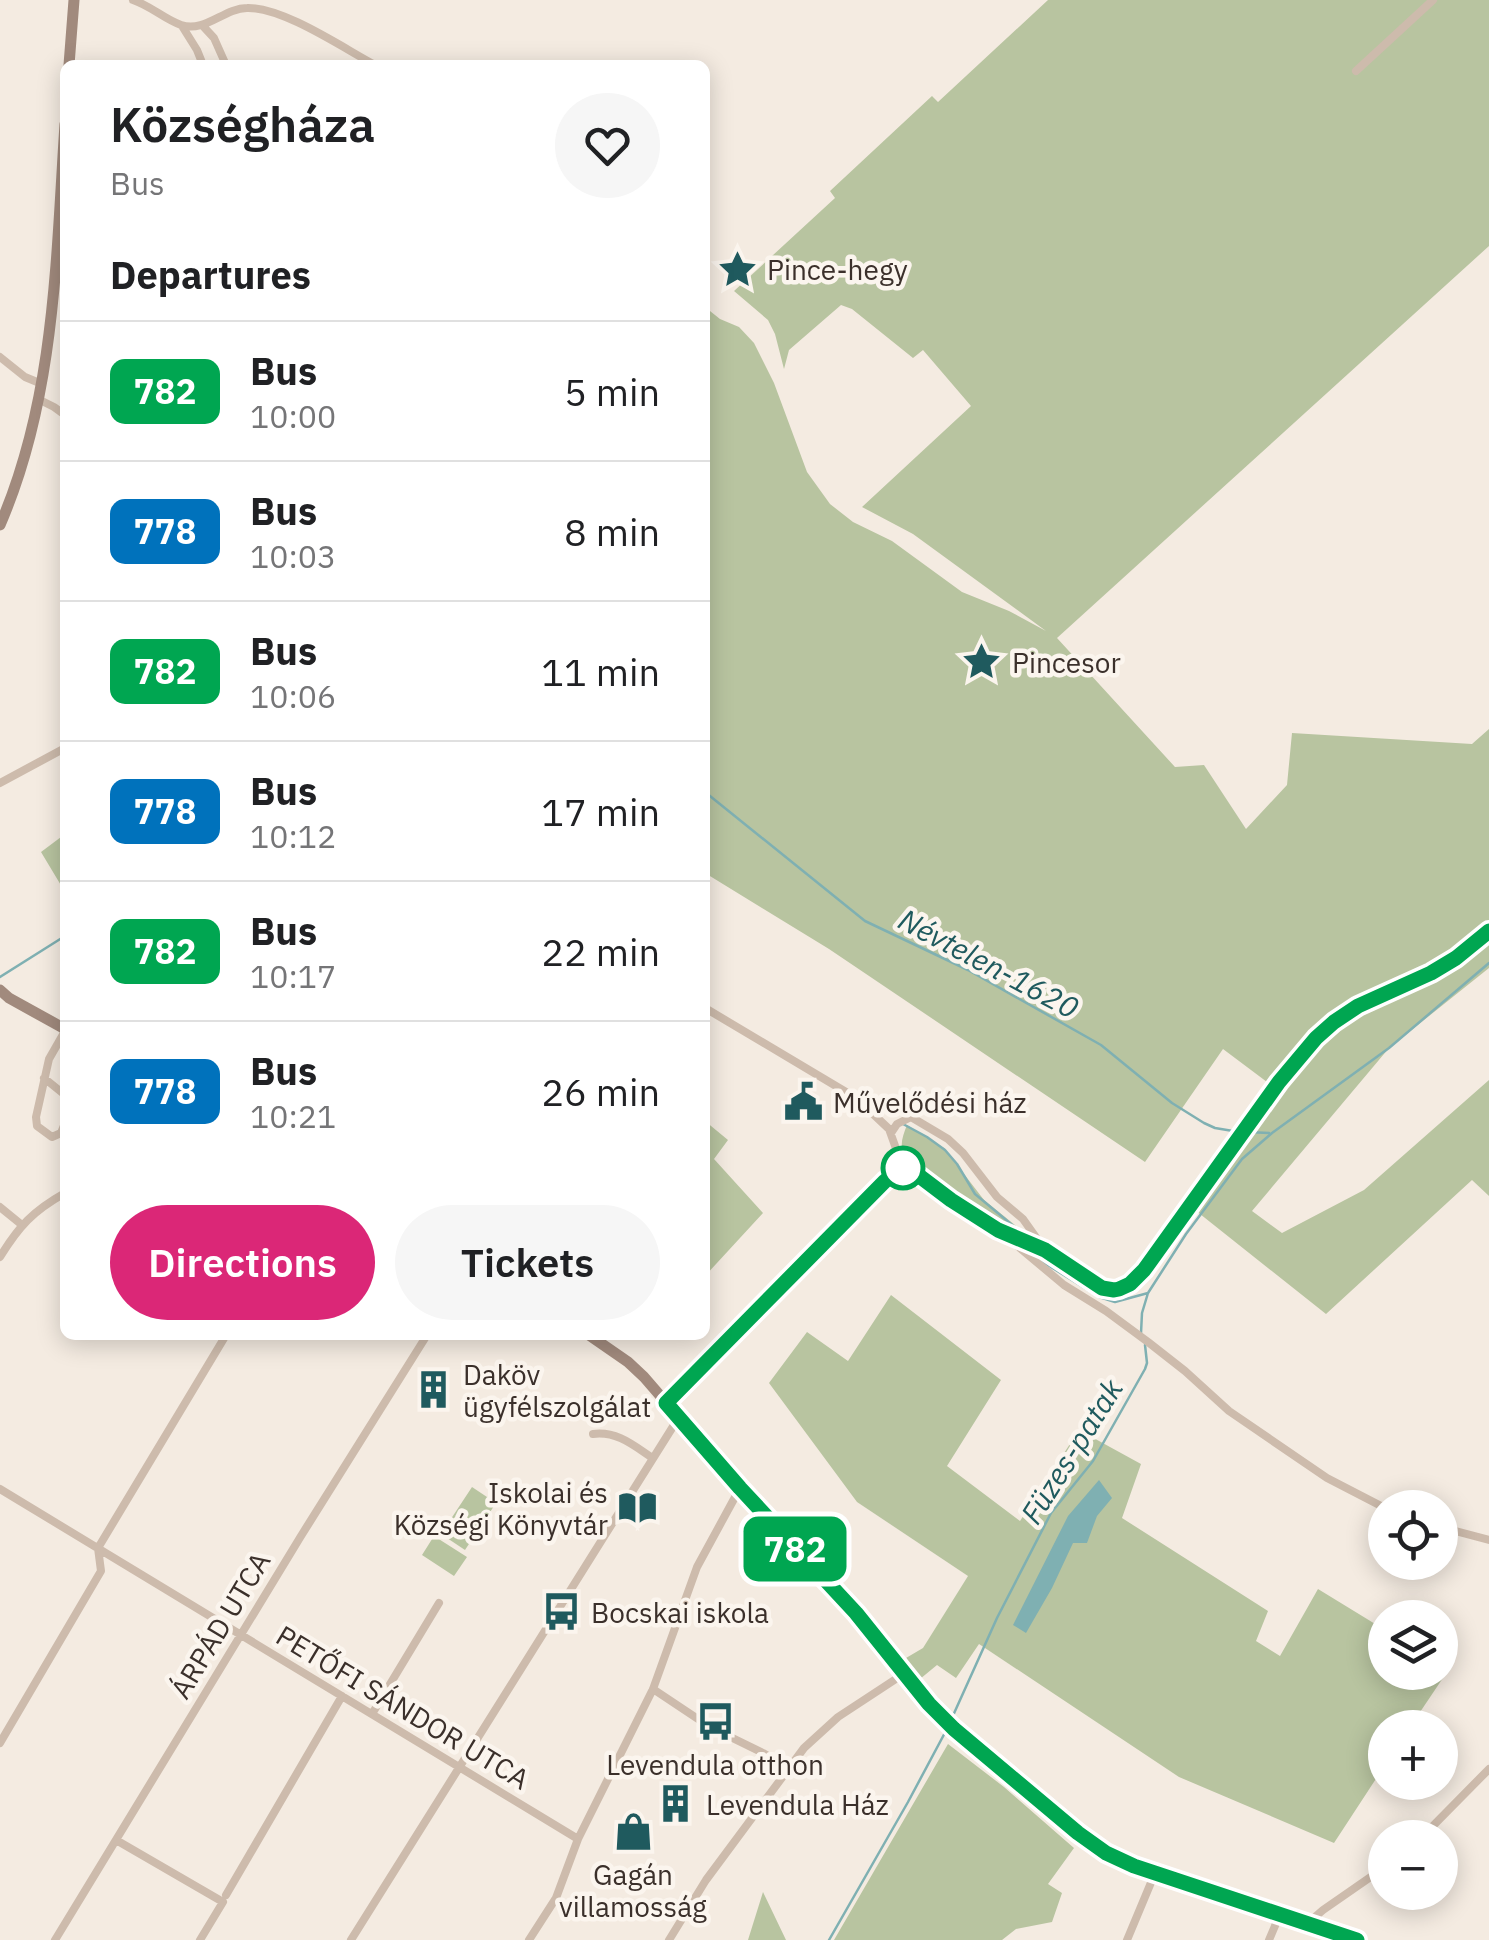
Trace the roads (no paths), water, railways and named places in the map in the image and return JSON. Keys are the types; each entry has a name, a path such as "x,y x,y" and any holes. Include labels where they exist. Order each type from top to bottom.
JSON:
{"main road":[{"path":"69,60 74,0"},
{"path":"0,525 31,438 40,400 60,191"},
{"path":"1,991 60,1027"},
{"path":"597,1340 628,1362 679,1417 856,1613 929,1704 1091,1844 1155,1874 1357,1940"}],"street":[{"path":"132,0 147,4 182,26 201,60"},
{"path":"1356,71 1433,0"},
{"path":"182,26 212,22 244,8 262,9 300,24 366,60"},
{"path":"192,41 202,24"},
{"path":"202,24 214,38 224,60"},
{"path":"0,357 42,384"},
{"path":"40,400 60,411"},
{"path":"0,783 60,751"},
{"path":"710,1011 846,1092 872,1112 891,1133 903,1168 1005,1234 1045,1250 1102,1288 1114,1290 1130,1284 1144,1270 1303,1052 1334,1022 1376,996 1443,966 1489,932"},
{"path":"60,1039 49,1058 36,1117 37,1126 52,1137 60,1133"},
{"path":"44,1078 60,1091"},
{"path":"891,1133 899,1122 911,1117 948,1138 996,1198 1023,1219 1045,1250"},
{"path":"666,1403 885,1181 903,1168"},
{"path":"0,1257 22,1225 39,1208 60,1197"},
{"path":"0,1207 22,1225"},
{"path":"1005,1234 1064,1285 1106,1310 1186,1371 1229,1411 1327,1478 1368,1499"},
{"path":"1106,1310 1114,1290"},
{"path":"0,1742 101,1570 98,1548 223,1340"},
{"name":"ÁRPÁD UTCA","path":"55,1940 425,1340"},
{"path":"351,1940 679,1417"},
{"path":"593,1434 624,1439 651,1458"},
{"path":"530,1940 556,1898 578,1839 654,1689 697,1567 740,1488"},
{"name":"PETŐFI SÁNDOR UTCA","path":"0,1489 578,1839"},
{"path":"1458,1532 1489,1540"},
{"path":"372,1714 439,1602"},
{"path":"669,1940 706,1880 818,1735 838,1717 905,1673"},
{"path":"654,1689 710,1727 789,1769"},
{"path":"212,1940 201,1937 342,1696"},
{"path":"1439,1820 1489,1769"},
{"path":"116,1840 224,1899"},
{"path":"1127,1940 1155,1874"},
{"path":"1308,1923 1368,1880"},
{"path":"1269,1940 1280,1914"}],"water":[{"path":"1099,1480 1112,1498 1097,1516 1087,1543 1073,1543 1026,1633 1013,1625 1068,1516"}],"waterway":[{"name":"Névtelen-1620","path":"710,796 865,921 968,970 1101,1045 1172,1103 1204,1123 1239,1132"},
{"name":"Névtelen-1620","path":"0,977 60,939"},
{"name":"Füzes-patak","path":"1141,1333 1148,1293 1242,1159 1389,1048 1489,963"},
{"path":"903,1124 945,1150 975,1194 1023,1234"},
{"name":"Névtelen-1620","path":"1247,1132 1269,1133"},
{"path":"1035,1257 1099,1297 1115,1302 1148,1293"},
{"name":"Füzes-patak","path":"951,1720 1051,1513 1093,1461 1145,1369 1145,1345"},
{"name":"Füzes-patak","path":"829,1940 948,1727"}],"place":[{"name":"Pince-hegy","path":"737,269"},
{"name":"Pincesor","path":"982,662"},
{"name":"Művelődési ház","path":"803,1102"},
{"name":"Daköv ügyfélszolgálat","path":"433,1390"},
{"name":"Iskolai és Községi Könyvtár","path":"638,1508"},
{"name":"Bocskai iskola","path":"561,1612"},
{"name":"Levendula otthon","path":"715,1721"},
{"name":"Levendula Ház","path":"676,1804"},
{"name":"Gagán villamosság","path":"633,1832"}]}
